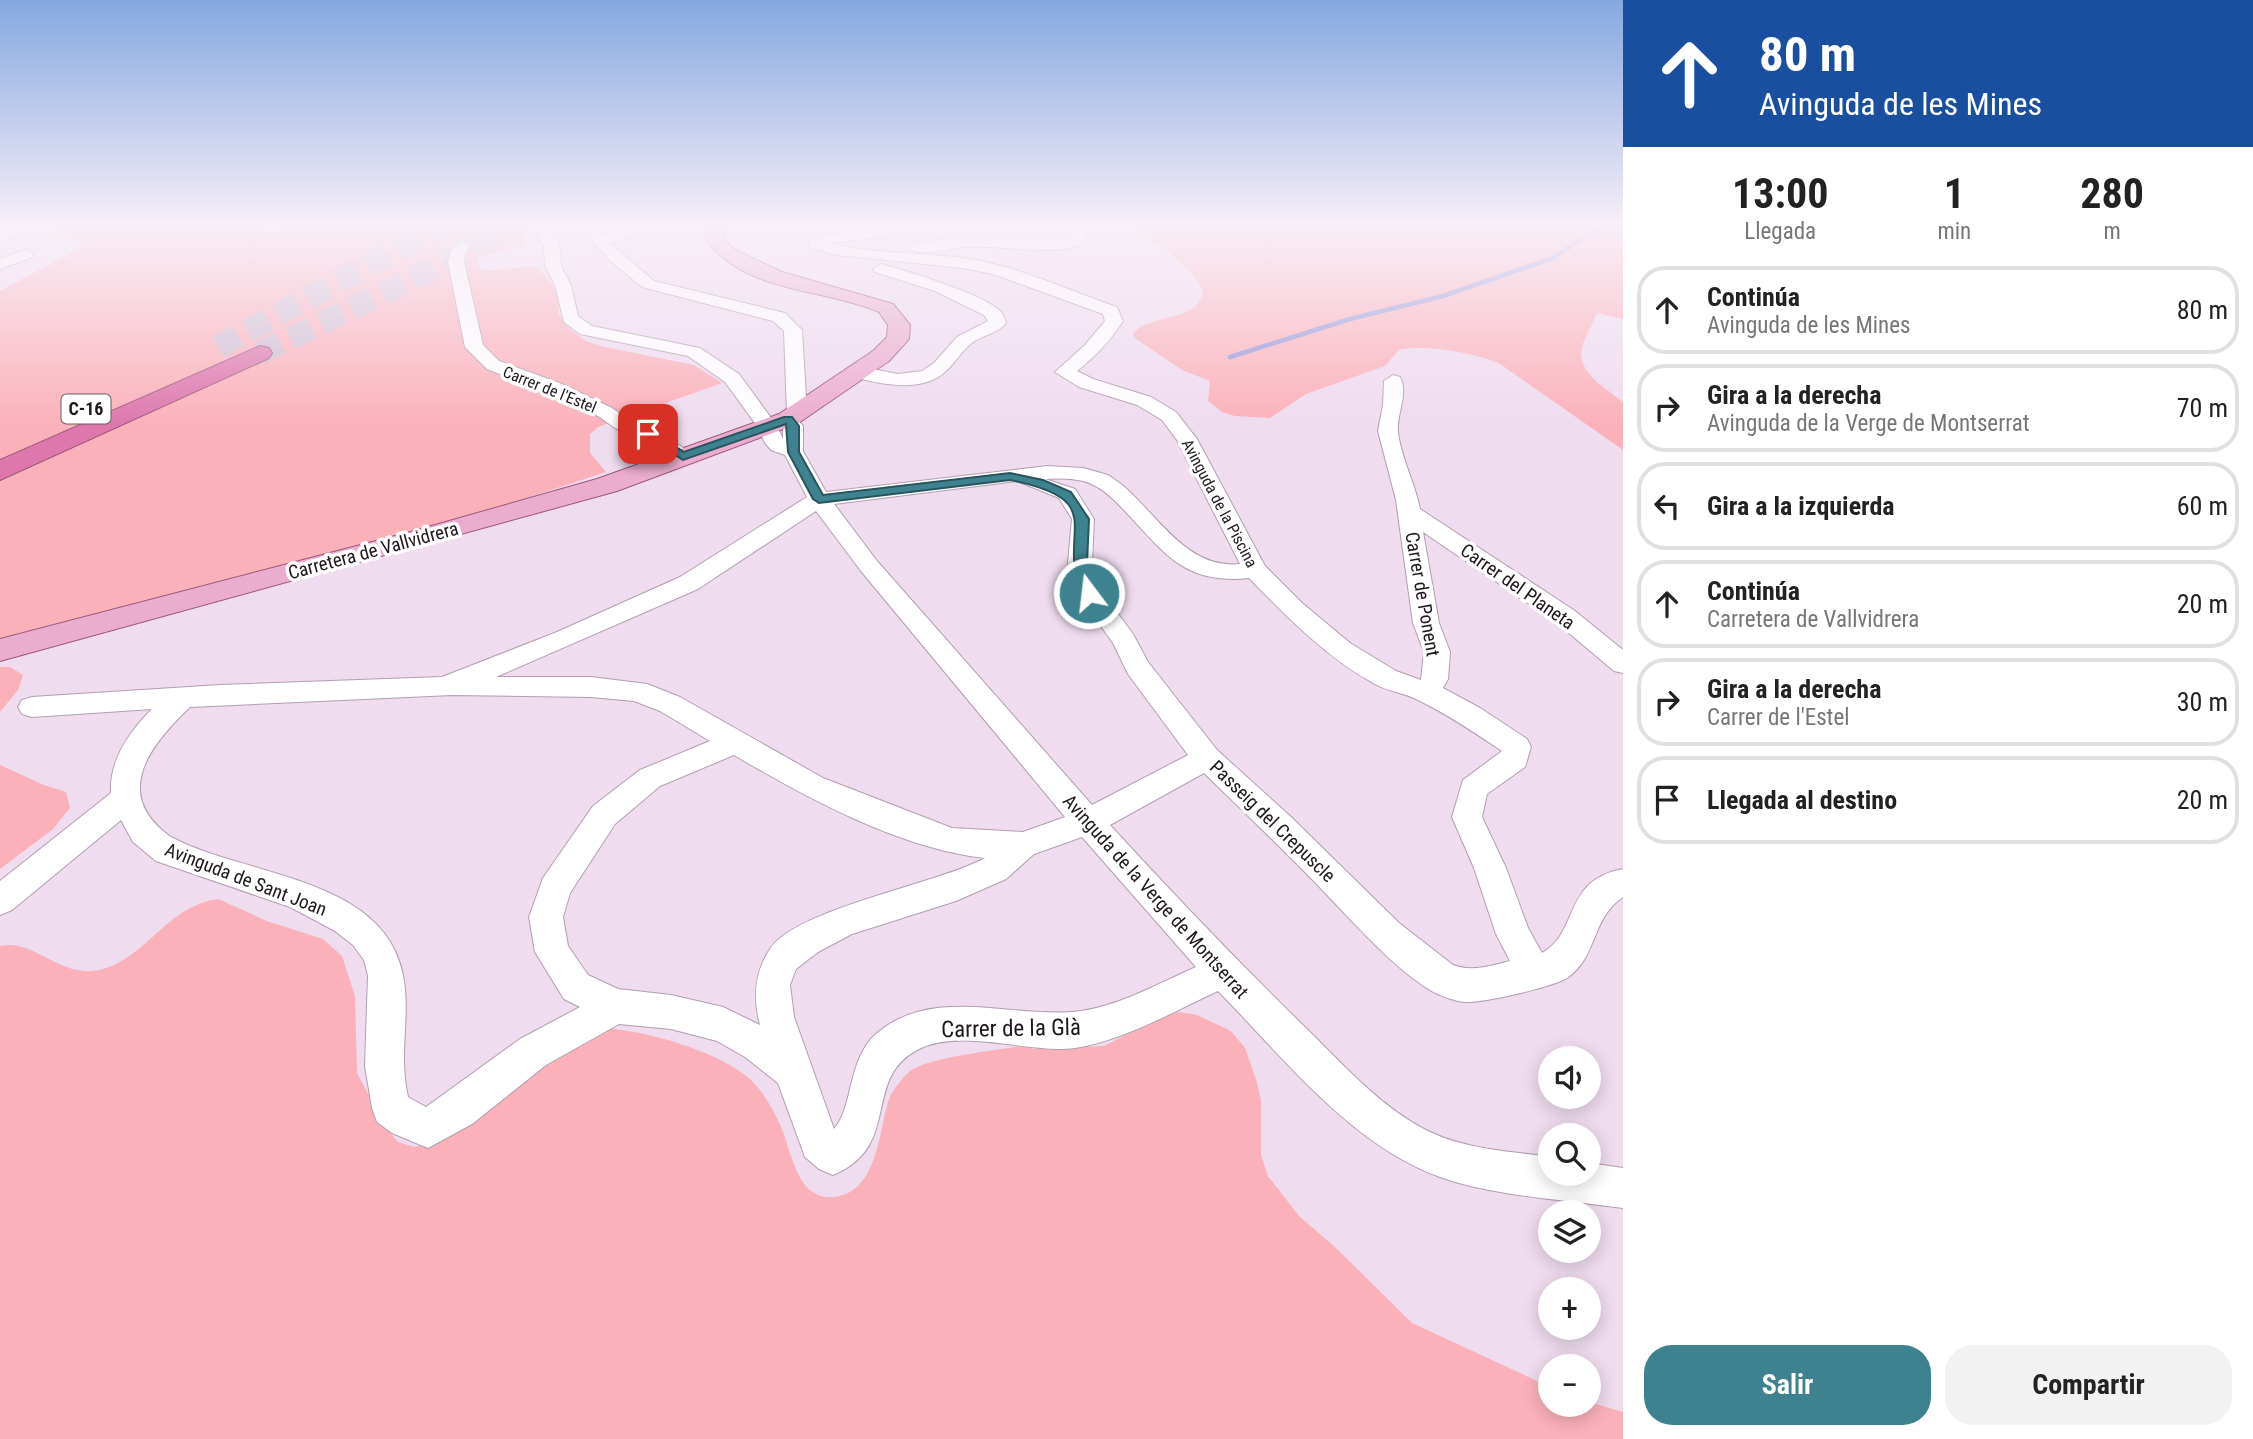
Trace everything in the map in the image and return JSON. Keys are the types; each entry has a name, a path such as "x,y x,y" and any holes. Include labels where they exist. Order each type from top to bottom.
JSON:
{"highway":[{"name":"C-16","path":"0,449 218,347"},
{"name":"C-16","path":"0,472 260,353"}],"main road":[{"name":"Carretera de Vallvidrera","path":"0,650 437,534 607,485 773,423 890,350 898,339 900,325 893,315 872,302 831,291"}],"street":[{"name":"Carrer de l'Estel","path":"462,291 474,347 493,365 555,388 605,412 622,425 648,434 683,456"},
{"path":"564,291 570,318 586,330 694,352 732,378 773,423"},
{"path":"676,291 779,317 793,330 773,423"},
{"path":"857,372 915,379 926,376 935,371 964,341 992,327 997,319 990,311 948,291"},
{"name":"Avinguda de la Piscina","path":"1056,291 1111,311 1114,321 1095,346 1064,372 1086,383 1144,401 1168,416 1187,439 1255,570 1293,609 1340,649 1386,678 1427,692"},
{"name":"Carrer de Ponent","path":"1393,381 1393,405 1388,431 1409,512 1426,623 1437,652 1435,679 1427,692"},
{"name":"Avinguda de la Verge de Montserrat","path":"773,423 769,435 778,446 793,452 819,499 848,540 916,623 1088,822 1223,972 1343,1091 1373,1118 1407,1142 1442,1158 1484,1168 1623,1188"},
{"path":"445,687 689,583 819,499 1059,471 1099,480 1116,491 1150,524 1161,541 1182,557 1216,572 1255,570"},
{"name":"Passeig del Crepuscle","path":"1010,476 1039,482 1067,494 1083,519 1080,563 1089,593 1124,640 1137,667 1207,758 1280,826 1387,933 1442,978 1462,985 1484,984 1555,966 1576,944 1587,910 1612,885 1623,883"},
{"name":"Carrer del Planeta","path":"1409,512 1566,617 1623,664"},
{"path":"32,707 445,687 622,688 670,704 811,786 918,830 970,844 1023,845 1088,822 1207,758"},
{"path":"1427,692 1489,726 1517,747 1515,759 1474,788 1467,817 1490,868 1513,934 1534,972"},
{"path":"0,900 126,799 125,771 130,758 153,726 182,698"},
{"path":"734,743 650,778 604,815 555,888 546,917 552,952 576,986 616,1006 671,1012 723,1025 758,1044 792,1071"},
{"name":"Avinguda de Sant Joan","path":"126,799 148,838 170,852 277,888 347,919 363,934 377,951 386,986 383,1062 391,1108 406,1119 428,1128 458,1110 533,1052 616,1006"},
{"path":"792,1071 776,1017 772,985 783,958 806,941 844,922 944,891 995,869 1023,845"},
{"name":"Carrer de la Glà","path":"792,1071 819,1143 833,1155 851,1143 856,1132 871,1068 883,1049 909,1034 937,1027 981,1025 1060,1029 1094,1027 1223,972"}],"shaded area":[{"path":"0,291 556,291 558,313 567,327 586,341 694,365 722,383 598,427 590,434 590,453 606,472 500,507 0,640"},
{"path":"1203,291 1623,291 1623,319 1597,313 1581,354 1592,378 1623,402 1623,450 1500,364 1478,356 1436,349 1399,350 1385,366 1306,394 1270,418 1235,416 1222,412 1208,401 1210,381 1182,370 1136,339 1133,334 1140,327 1183,313 1200,301"},
{"path":"0,667 10,667 23,675 18,690 0,712"},
{"path":"0,765 66,792 70,808 53,829 0,869"},
{"path":"218,899 267,921 323,939 342,956 355,996 357,1073 387,1129 398,1142 414,1147 435,1142 591,1029 629,1031 697,1050 718,1059 750,1079 775,1114 804,1183 822,1196 834,1197 848,1193 859,1185 868,1173 891,1094 909,1072 918,1067 947,1058 1027,1045 1032,1049 1104,1046 1161,1017 1179,1012 1197,1015 1231,1031 1245,1048 1261,1100 1261,1155 1268,1176 1299,1216 1336,1248 1412,1323 1538,1381 1538,1417 1601,1417 1601,1406 1623,1412 1623,1439 0,1439 0,946 25,948 74,969 103,969 133,954 171,921 200,903"}],"waterway":[{"path":"1230,357 1350,319 1457,291"}],"tunnel":[{"path":"218,347 321,291"},
{"path":"260,353 387,291"}],"route":[{"path":"648,434 683,456 788,419 793,426 793,452 819,499 1010,476 1039,482 1067,494 1083,519 1080,563 1089,593"}]}
